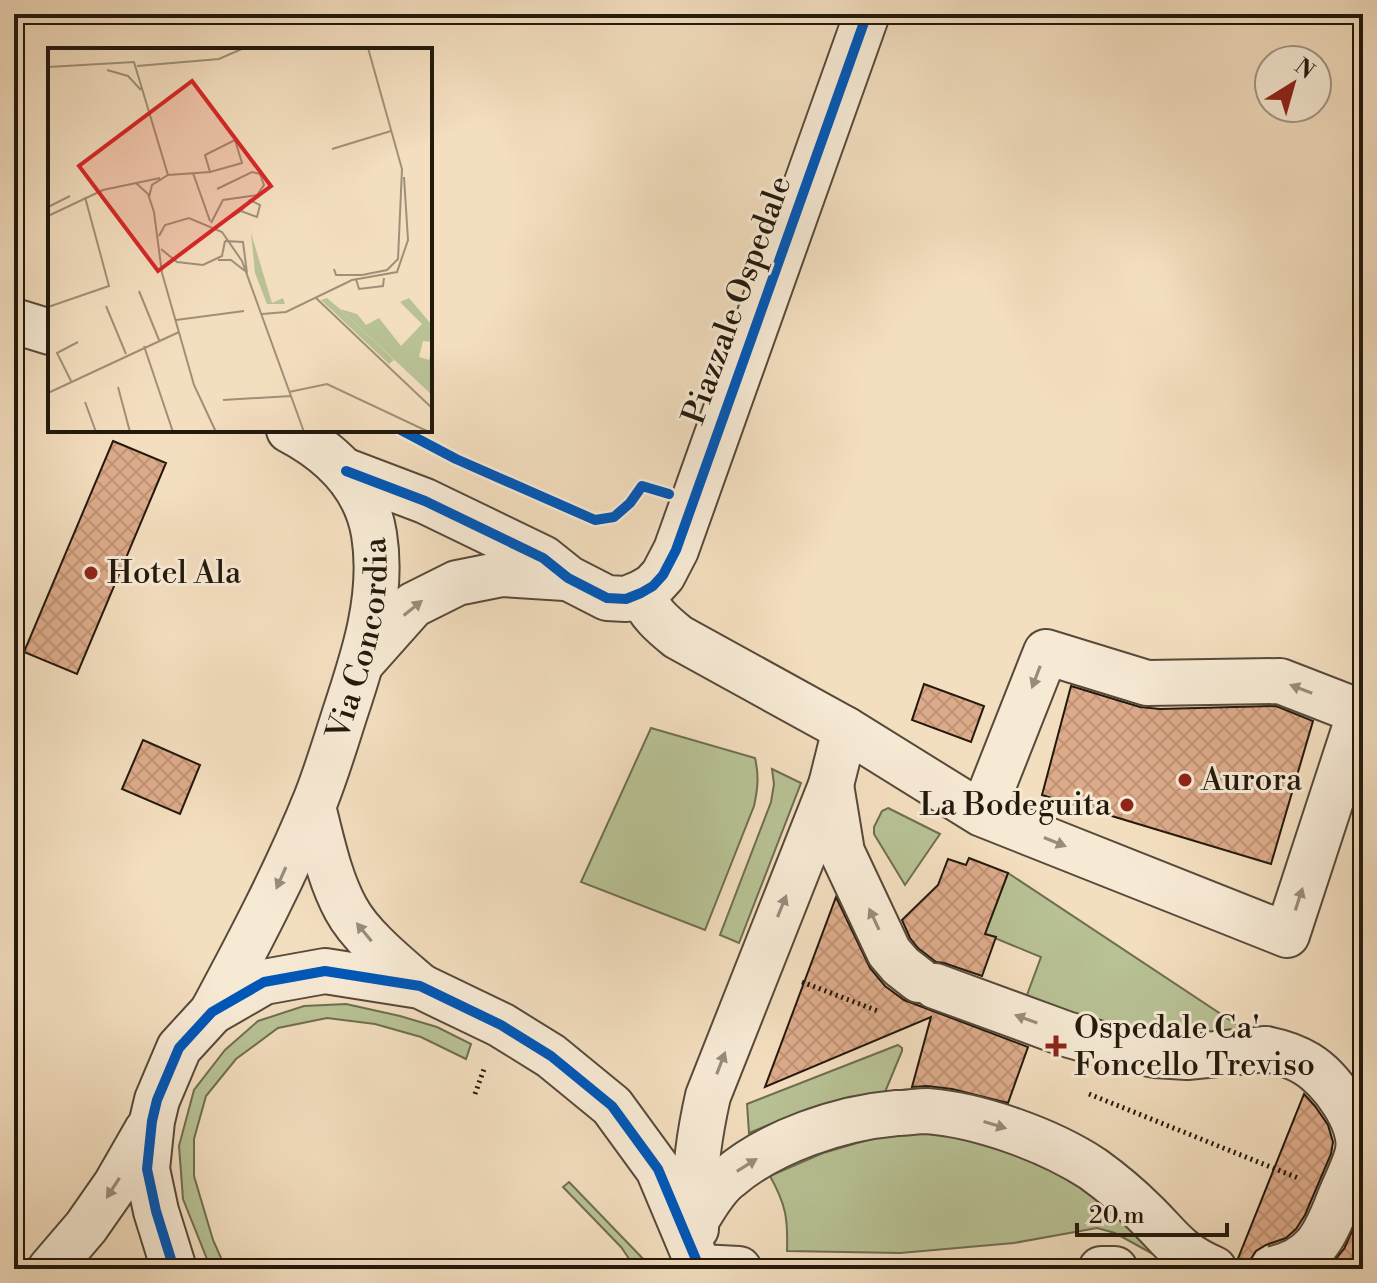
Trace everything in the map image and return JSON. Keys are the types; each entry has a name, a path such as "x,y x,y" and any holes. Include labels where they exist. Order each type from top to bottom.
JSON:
{"street":[{"name":"Piazzale Ospedale","path":"641,593 663,575 676,550 867,14"},
{"path":"14,321 48,331"},
{"path":"292,432 323,450 346,471 425,501 543,558 568,578 607,598 626,599 641,593 647,607 678,637 845,729 982,814 1287,935 1360,712 1280,681 1147,683 1046,652 982,814"},
{"name":"Via Concordia","path":"212,1012 268,908 313,807 372,620 377,563 374,532 364,502 346,471"},
{"path":"374,532 398,512 425,501"},
{"path":"360,665 413,605 457,583 502,574 568,578"},
{"path":"713,1268 695,1222 698,1141 708,1096 831,785 845,729"},
{"path":"831,785 842,852 889,952 901,966 927,983 1066,1034 1112,1047 1187,1057 1266,1049 1286,1053 1324,1077 1357,1127 1358,1150 1325,1233 1313,1249 1298,1260 1273,1269"},
{"path":"313,807 330,869 346,910 377,948 420,986 501,1025 551,1056 612,1106 658,1169 713,1268"},
{"path":"174,1269 147,1169 157,1100 179,1048 212,1012 264,982 325,971 420,986"},
{"path":"695,1222 726,1179 786,1142 849,1120 924,1111 968,1117 1008,1129 1091,1168 1146,1213 1166,1237 1200,1262"},
{"path":"50,1269 86,1227 116,1184 152,1121"},
{"path":"1101,1269 1115,1269"}],"path":[{"path":"475,1094 489,1057"},
{"path":"1084,1092 1212,1144"}],"green space":[{"path":"651,728 755,758 758,782 754,806 705,930 581,882"},
{"path":"772,769 801,783 739,943 720,935 771,802 774,784"},
{"path":"888,808 940,834 905,885 874,834 882,811"},
{"path":"1008,873 1251,1034 1156,1040 1024,1003 1041,957 985,934"},
{"path":"346,1004 437,1027 471,1044 466,1059 421,1037 375,1024 327,1018 278,1028 236,1059 206,1096 194,1139 194,1176 213,1240 226,1269 211,1269 183,1199 179,1146 194,1090 225,1050 258,1021 304,1006"},
{"path":"898,1045 902,1051 885,1092 849,1097 810,1108 749,1133 747,1104"},
{"path":"910,1132 948,1132 988,1140 1068,1175 1133,1228 1153,1254 1115,1233 1097,1228 1014,1243 900,1253 787,1251 785,1212 770,1176 823,1153"},
{"path":"569,1182 653,1269 636,1269 621,1247 563,1187"}],"building":[{"path":"113,441 166,463 77,674 24,652"},
{"path":"924,684 984,706 971,742 912,720"},
{"path":"1071,686 1140,707 1276,706 1313,721 1271,864 1042,795"},
{"path":"143,740 200,765 180,814 122,789"},
{"path":"969,858 1008,873 985,934 996,937 982,976 936,962 918,948 902,920 938,885 948,859 966,865"},
{"path":"836,897 870,968 885,986 904,1000 1028,1047 1008,1103 952,1089 912,1087 931,1017 765,1087"},
{"path":"1304,1094 1328,1125 1333,1142 1331,1154 1296,1229 1286,1238 1256,1251 1249,1262 1249,1269 1239,1269 1237,1261"},
{"path":"1363,1207 1363,1269 1327,1269 1344,1249"}],"cycle path":[{"path":"346,471 425,501 543,558 568,578 607,598 626,599 653,586 663,575 676,550 867,14"},
{"path":"405,432 456,459 595,520 614,517 630,503 642,486 669,494"},
{"path":"174,1269 147,1169 157,1100 179,1048 212,1012 264,982 325,971 420,986 501,1025 551,1056 612,1106 658,1169 700,1269"}],"place":[{"name":"Hotel Ala","path":"91,573"},
{"name":"Aurora","path":"1185,780"},
{"name":"La Bodeguita","path":"1127,805"},
{"name":"Ospedale Ca' Foncello Treviso","path":"1056,1046"}]}
